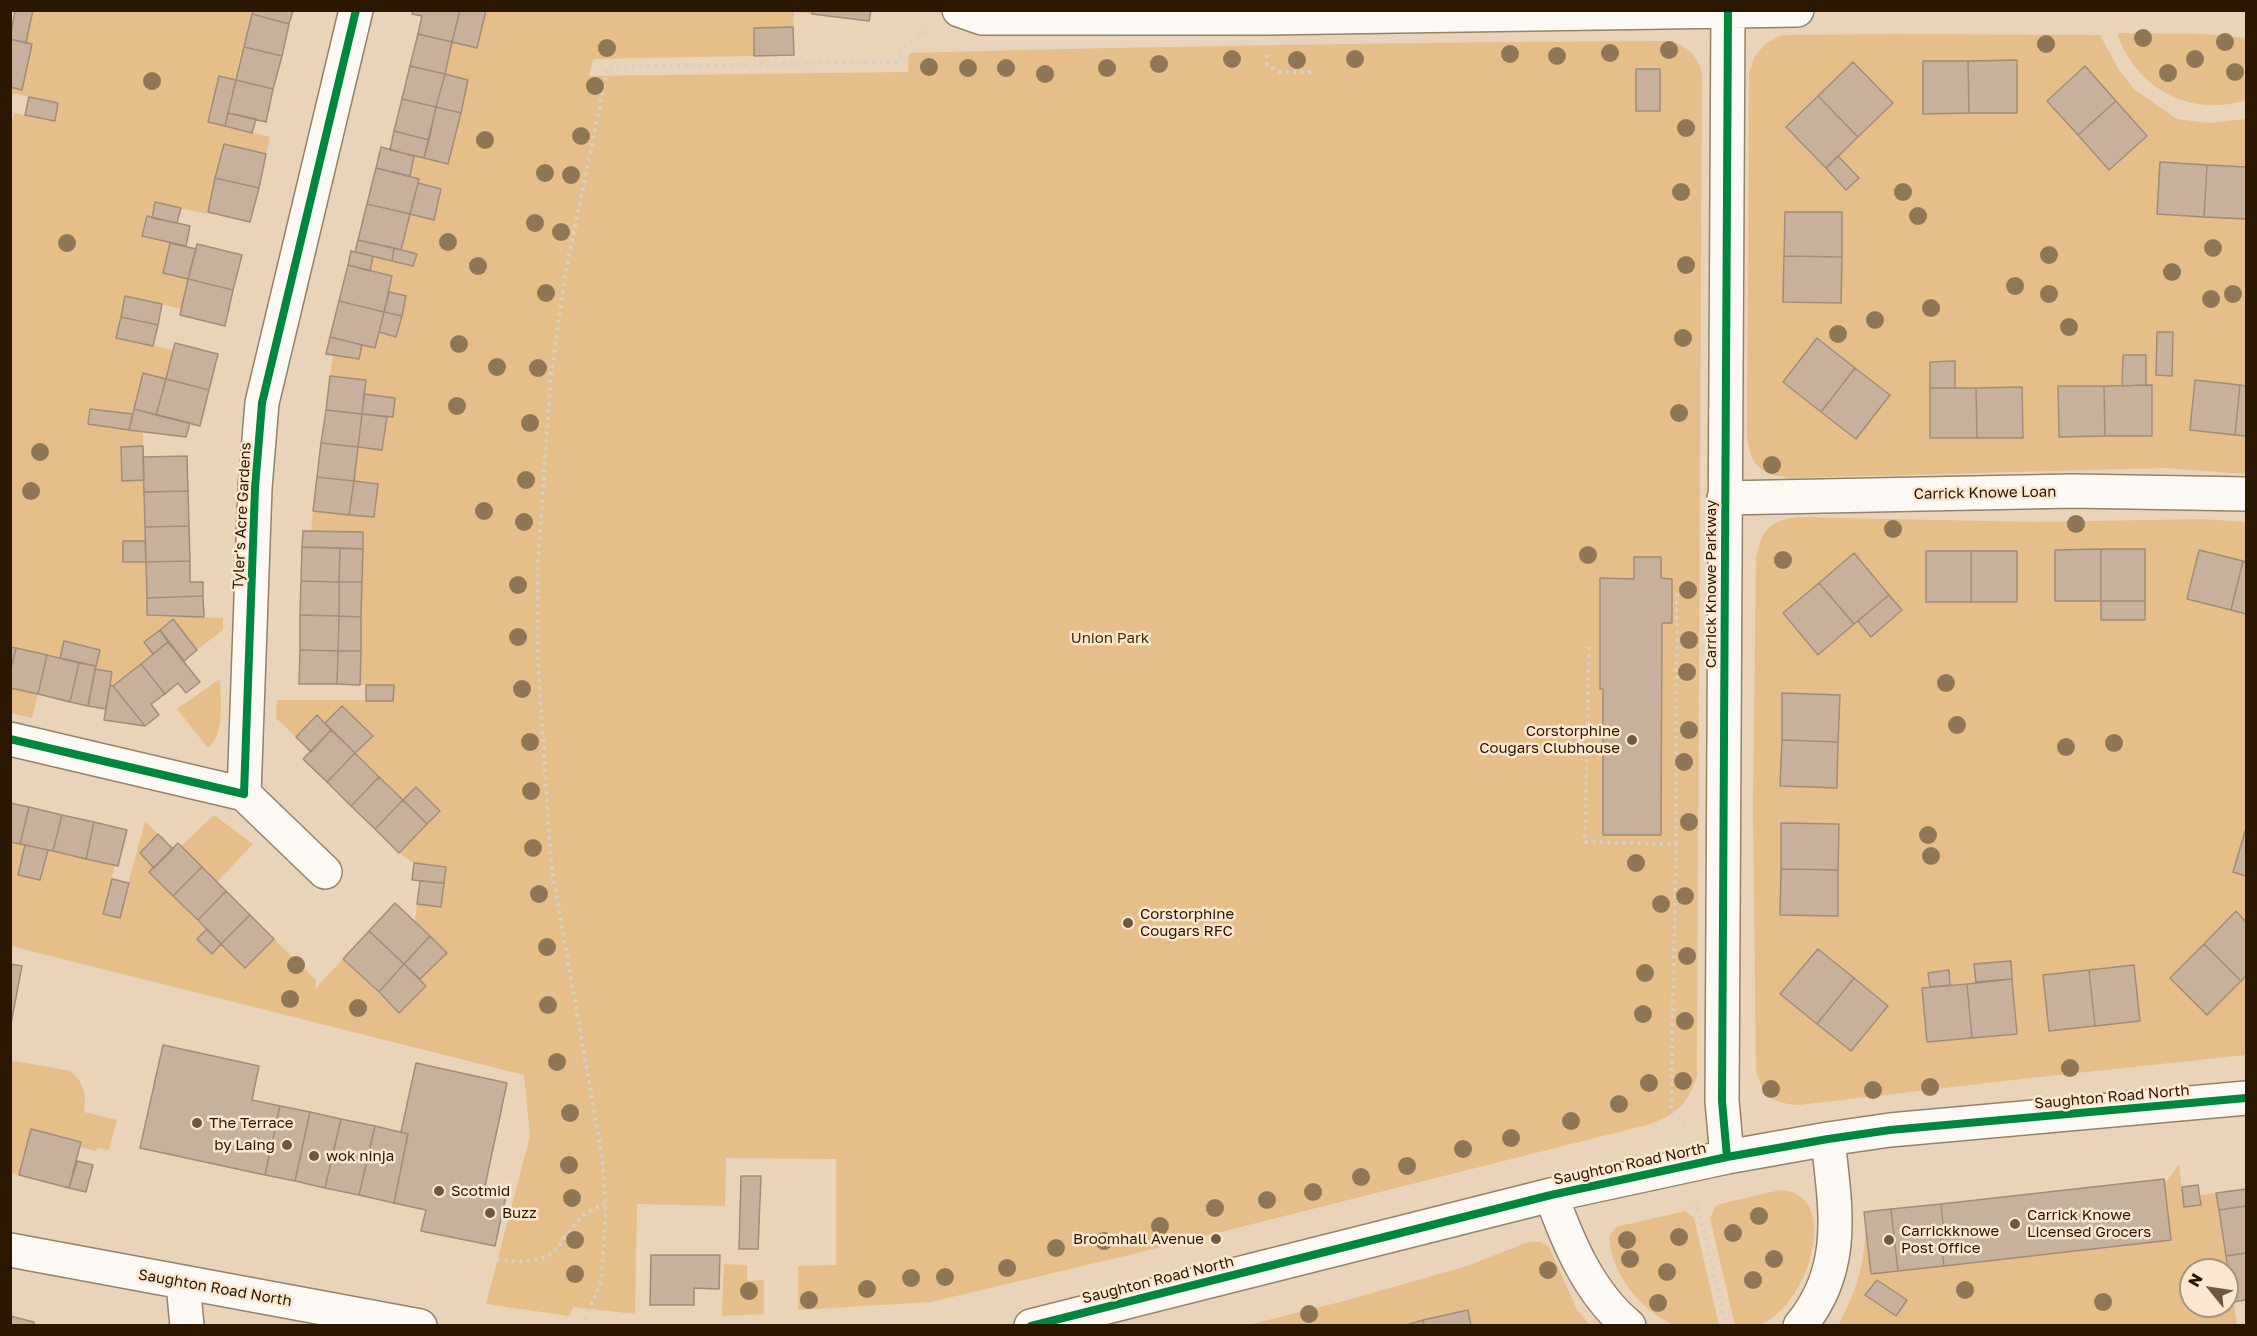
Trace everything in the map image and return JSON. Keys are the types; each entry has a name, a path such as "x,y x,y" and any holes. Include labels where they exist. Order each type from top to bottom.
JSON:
{"street":[{"name":"Tyler's Acre Gardens","path":"244,794 255,488 262,403 356,10"},
{"path":"948,17 1266,18 1797,10"},
{"name":"Carrick Knowe Parkway","path":"1727,1157 1722,1101 1728,11"},
{"name":"Carrick Knowe Loan","path":"1724,498 2073,491 2247,494"},
{"path":"10,739 244,794 326,872"},
{"name":"Saughton Road North","path":"1031,1326 1551,1195 1727,1157 1890,1130 2247,1098"},
{"path":"1800,1326 1819,1298 1832,1266 1835,1248 1836,1221 1828,1139"},
{"path":"1551,1195 1561,1222 1597,1294 1629,1326"},
{"name":"Saughton Road North","path":"10,1250 420,1326"},
{"path":"183,1282 187,1326"}],"path":[{"path":"583,1326 601,1281 605,1248 605,1204 600,1145 551,864 538,662 538,561 551,375 565,275 608,67 900,62 901,49 948,17"},
{"path":"1677,591 1676,844 1671,1111 1727,1157"},
{"path":"1589,647 1585,842 1676,844"},
{"path":"1687,1166 1727,1326"},
{"path":"497,1260 522,1262 545,1258 564,1239 578,1220 593,1209 605,1204"}],"green space":[{"path":"33,11 253,11 236,80 219,76 209,122 270,137 266,154 224,144 207,214 155,203 152,218 147,217 142,236 170,243 163,273 188,279 181,309 126,296 116,337 173,350 166,379 143,373 133,414 90,409 143,431 143,446 121,447 122,481 144,480 145,541 124,541 123,562 146,562 147,615 223,618 223,630 197,650 172,619 145,642 153,654 113,686 110,685 112,672 95,669 98,655 64,641 60,658 11,647 11,126 14,113 54,121 58,103 11,93 11,87 21,90 32,44 26,43"},
{"name":"Union Park","path":"486,11 812,11 812,14 794,12 793,27 754,28 754,56 593,59 589,76 908,72 909,53 1100,48 1672,41 1691,53 1702,72 1697,1076 1689,1095 1679,1108 1666,1117 1647,1125 1129,1255 931,1302 798,1310 798,1266 836,1265 836,1159 726,1158 725,1206 637,1204 635,1314 573,1307 569,1316 486,1304 530,1136 524,1075 11,946 10,842 25,845 18,875 40,880 48,850 115,865 103,913 119,918 145,821 158,834 154,868 149,872 207,929 197,939 211,954 221,944 245,968 274,939 316,980 315,989 343,959 399,1013 426,986 420,979 447,953 415,922 417,904 441,907 446,867 414,863 399,853 440,811 416,788 403,800 355,753 372,736 342,706 325,723 316,716 296,737 276,718 277,700 393,700 394,685 360,685 363,533 311,531 313,511 374,517 378,484 354,481 358,447 382,450 387,417 393,417 395,398 364,394 366,380 330,376 333,355 358,359 362,345 375,348 379,332 396,336 406,296 389,292 392,276 370,271 373,256 413,266 416,254 401,250 410,214 434,220 441,189 418,183 419,179 410,176 414,156 448,163 468,81 445,74 452,42 477,48"},
{"path":"2117,33 2204,34 2246,38 2246,100 2225,105 2205,105 2167,94 2137,69 2125,52"},
{"path":"1783,35 2100,35 2119,70 2135,90 2177,119 2209,123 2246,119 2246,474 2166,468 1788,478 1769,473 1757,466 1750,454 1747,435 1749,72 1755,56 1766,43"},
{"path":"1797,517 2035,522 2202,519 2246,522 2246,1055 1799,1105 1782,1103 1765,1092 1756,1070 1753,807 1756,560 1760,542 1767,529 1787,519","holes":["1889,595 1902,611 1871,636 1858,621","2101,601 2145,601 2145,620 2101,620","2010,961 2012,979 1976,982 1975,964","1949,970 1950,985 1930,987 1929,973"]},
{"path":"220,679 220,725 214,742 208,748 177,709"},
{"path":"11,688 38,694 32,718 11,713"},
{"path":"214,815 253,844 217,882 181,846"},
{"path":"10,1060 70,1071 75,1075 83,1089 84,1112 117,1120 109,1150 98,1148 96,1151 80,1147 81,1141 31,1129 19,1175 11,1173"},
{"path":"2179,1164 2184,1207 2201,1205 2200,1195 2216,1193 2226,1258 2179,1258 2179,1318 2236,1318 2237,1325 1838,1326 1858,1278 1866,1226 1871,1274 2170,1240 2164,1181 2167,1181"},
{"path":"1780,1190 1800,1196 1811,1211 1814,1231 1811,1254 1803,1277 1791,1299 1775,1316 1756,1326 1735,1325 1710,1218 1716,1205"},
{"path":"1685,1211 1694,1218 1719,1325 1687,1326 1665,1320 1641,1302 1621,1276 1615,1262 1610,1235 1616,1227"},
{"path":"1528,1242 1541,1242 1549,1247 1577,1310 1590,1325 1244,1326 1344,1301 1467,1266"},
{"path":"724,1264 747,1265 747,1281 764,1280 764,1314 722,1316"}],"building":[{"path":"15,10 33,10 26,43 10,39"},
{"path":"253,10 293,10 289,24 252,14"},
{"path":"413,10 460,10 452,42 418,34 422,16 412,14"},
{"path":"460,10 486,10 477,48 452,42"},
{"path":"812,10 871,10 869,21 812,14"},
{"path":"252,14 289,24 282,56 244,47"},
{"path":"793,27 794,55 754,56 754,28"},
{"path":"418,34 452,42 445,74 410,66"},
{"path":"10,39 32,44 22,90 10,87"},
{"path":"244,47 282,56 273,89 236,80"},
{"path":"2017,60 2017,113 1969,113 1968,61"},
{"path":"1923,61 1968,61 1969,113 1923,114"},
{"path":"1853,62 1893,103 1858,137 1818,96"},
{"path":"410,66 445,74 436,107 402,99"},
{"path":"2085,66 2116,101 2078,135 2047,101"},
{"path":"1636,69 1660,69 1660,111 1636,111"},
{"path":"445,74 468,80 461,113 436,107"},
{"path":"219,76 236,80 225,126 208,122"},
{"path":"236,80 273,89 266,122 228,113"},
{"path":"1818,96 1858,137 1826,168 1786,127"},
{"path":"29,97 58,103 55,121 25,115"},
{"path":"402,99 436,107 429,140 394,131"},
{"path":"2116,101 2147,136 2109,170 2078,135"},
{"path":"436,107 461,113 448,164 424,158"},
{"path":"228,113 256,119 252,133 225,126"},
{"path":"394,131 429,140 424,158 390,150"},
{"path":"224,144 266,154 259,188 215,178"},
{"path":"381,147 414,156 410,176 376,168"},
{"path":"1838,156 1859,178 1846,190 1826,168"},
{"path":"2160,162 2207,165 2204,217 2157,214"},
{"path":"2207,165 2246,167 2246,219 2204,217"},
{"path":"376,168 419,179 410,214 367,204"},
{"path":"215,178 259,188 250,222 208,212"},
{"path":"418,183 441,189 434,220 410,214"},
{"path":"155,202 181,208 177,223 152,218"},
{"path":"367,204 410,214 401,250 358,240"},
{"path":"1785,212 1842,212 1842,257 1784,256"},
{"path":"147,216 190,226 186,246 142,236"},
{"path":"358,240 394,248 392,261 355,252"},
{"path":"170,243 196,249 188,279 163,273"},
{"path":"197,244 242,255 233,290 188,279"},
{"path":"394,248 417,254 413,266 392,261"},
{"path":"351,251 373,256 370,271 348,265"},
{"path":"1784,256 1842,257 1841,303 1783,302"},
{"path":"348,265 392,276 384,312 339,301"},
{"path":"188,279 233,290 225,326 180,315"},
{"path":"389,292 406,296 402,316 384,312"},
{"path":"125,296 162,304 158,325 121,317"},
{"path":"339,301 384,312 375,348 330,337"},
{"path":"384,312 402,316 396,337 379,332"},
{"path":"121,317 158,325 153,346 116,338"},
{"path":"2157,332 2173,332 2172,376 2156,375"},
{"path":"330,337 362,345 359,359 326,354"},
{"path":"1817,338 1855,368 1821,412 1783,382"},
{"path":"175,343 218,354 209,390 166,379"},
{"path":"2123,355 2146,355 2146,385 2122,386"},
{"path":"1955,361 1955,388 1930,388 1930,362"},
{"path":"1855,368 1890,395 1856,439 1821,412"},
{"path":"143,373 166,379 156,415 134,409"},
{"path":"330,376 366,380 362,414 326,410"},
{"path":"166,379 209,390 200,426 156,415"},
{"path":"2195,380 2240,385 2235,435 2190,430"},
{"path":"2152,385 2152,436 2105,436 2104,386"},
{"path":"2240,385 2246,386 2246,436 2235,435"},
{"path":"2058,386 2104,386 2105,436 2059,437"},
{"path":"2022,387 2023,438 1977,438 1976,388"},
{"path":"1930,388 1976,388 1977,438 1930,438"},
{"path":"364,394 395,398 393,417 362,414"},
{"path":"90,409 133,414 129,430 88,424"},
{"path":"134,409 190,423 186,437 129,430"},
{"path":"326,410 362,414 358,447 321,443"},
{"path":"362,414 387,417 382,450 358,447"},
{"path":"321,443 358,447 354,481 317,477"},
{"path":"143,446 144,480 122,481 121,447"},
{"path":"187,456 188,491 144,492 143,457"},
{"path":"317,477 354,481 349,515 313,511"},
{"path":"354,481 378,484 374,517 349,515"},
{"path":"188,491 189,526 145,527 144,492"},
{"path":"189,526 190,561 146,562 145,527"},
{"path":"303,531 363,532 363,549 302,547"},
{"path":"123,541 145,541 146,562 123,562"},
{"path":"302,547 340,548 339,582 301,581"},
{"path":"340,548 363,549 362,582 339,582"},
{"path":"2101,549 2101,601 2055,601 2055,550"},
{"path":"2101,549 2145,549 2145,601 2101,601"},
{"path":"2199,550 2243,561 2231,610 2187,599"},
{"path":"1926,551 1971,551 1971,602 1926,602"},
{"path":"1971,551 2017,551 2017,602 1971,602"},
{"path":"1854,553 1889,595 1854,624 1819,583"},
{"name":"Corstorphine Cougars Clubhouse","path":"1634,557 1661,557 1661,578 1672,579 1672,623 1662,623 1661,835 1603,835 1600,578 1634,579"},
{"path":"190,561 190,582 203,582 203,596 147,598 146,562"},
{"path":"2243,561 2246,562 2246,614 2231,610"},
{"path":"301,581 339,582 339,616 300,615"},
{"path":"339,582 362,582 361,617 339,616"},
{"path":"1819,583 1854,624 1818,655 1783,613"},
{"path":"1889,595 1902,610 1871,637 1858,621"},
{"path":"203,596 204,617 147,615 147,598"},
{"path":"2101,601 2145,601 2145,620 2101,620"},
{"path":"300,615 339,616 338,651 300,650"},
{"path":"339,616 361,617 361,651 338,651"},
{"path":"173,619 197,650 184,661 160,630"},
{"path":"160,630 168,642 153,654 144,642"},
{"path":"64,641 100,650 96,666 60,658"},
{"path":"168,642 200,682 186,693 178,683 165,694 141,664"},
{"path":"10,647 16,648 10,673"},
{"path":"16,648 47,655 38,694 10,688 10,673"},
{"path":"300,650 338,651 337,684 299,684"},
{"path":"338,651 361,651 360,685 337,684"},
{"path":"47,655 79,663 70,702 38,694"},
{"path":"79,663 96,666 88,706 70,702"},
{"path":"141,664 165,694 151,704 159,715 145,726 113,686"},
{"path":"95,669 112,672 106,709 88,706"},
{"path":"110,685 113,686 145,726 104,720"},
{"path":"366,685 394,685 393,701 366,701"},
{"path":"1782,693 1840,695 1838,742 1782,740"},
{"path":"342,706 373,736 355,753 325,723"},
{"path":"317,715 331,730 311,752 296,737"},
{"path":"331,730 355,753 327,782 303,759"},
{"path":"1782,740 1838,742 1837,788 1780,786"},
{"path":"355,753 379,777 351,806 327,782"},
{"path":"379,777 403,800 375,829 351,806"},
{"path":"416,787 440,811 427,824 403,800"},
{"path":"403,800 427,824 399,853 375,829"},
{"path":"10,803 29,807 20,844 10,842"},
{"path":"29,807 62,815 53,851 20,844"},
{"path":"62,815 94,822 86,859 53,851"},
{"path":"94,822 127,830 118,866 86,859"},
{"path":"1781,823 1839,824 1838,870 1781,869"},
{"path":"2246,828 2246,876 2233,872"},
{"path":"158,834 173,849 154,868 140,853"},
{"path":"178,843 202,867 173,896 149,872"},
{"path":"25,845 48,850 40,880 18,875"},
{"path":"414,863 446,867 444,883 412,880"},
{"path":"202,867 226,891 198,920 173,896"},
{"path":"1781,869 1838,870 1838,916 1780,915"},
{"path":"112,879 129,883 120,918 103,914"},
{"path":"420,881 444,883 441,907 417,904"},
{"path":"226,891 250,915 221,944 198,920"},
{"path":"395,903 430,936 404,964 369,931"},
{"path":"2236,911 2246,922 2246,976 2241,981 2204,944"},
{"path":"250,915 274,939 245,968 221,944"},
{"path":"207,929 221,944 212,954 197,939"},
{"path":"369,931 404,964 379,992 343,959"},
{"path":"430,936 447,953 420,979 404,964"},
{"path":"2204,944 2241,981 2207,1015 2170,978"},
{"path":"1818,949 1854,978 1817,1024 1780,994"},
{"path":"2011,961 2012,979 1976,982 1974,964"},
{"path":"10,964 22,966 10,1029"},
{"path":"404,964 426,986 399,1013 379,992"},
{"path":"2134,965 2140,1021 2095,1026 2089,970"},
{"path":"1949,970 1950,985 1930,987 1928,973"},
{"path":"2089,970 2095,1026 2049,1031 2043,975"},
{"path":"1854,978 1888,1006 1851,1051 1817,1024"},
{"path":"2012,979 2017,1034 1972,1038 1967,984"},
{"path":"1967,984 1972,1038 1927,1042 1922,988"},
{"path":"163,1045 259,1066 252,1100 280,1106 265,1175 140,1148"},
{"path":"416,1063 507,1083 485,1186 507,1191 495,1246 421,1231 426,1210 394,1203 408,1134 401,1132"},
{"path":"280,1106 310,1112 295,1181 265,1175"},
{"path":"310,1112 341,1119 325,1188 295,1181"},
{"path":"341,1119 375,1126 359,1195 325,1188"},
{"path":"375,1126 408,1134 394,1203 359,1195"},
{"path":"31,1129 81,1142 69,1188 19,1175"},
{"path":"77,1161 93,1165 86,1192 69,1188"},
{"path":"741,1176 761,1176 758,1249 739,1249"},
{"path":"2164,1179 2171,1240 1944,1266 1940,1235 1944,1234 1941,1204"},
{"path":"2198,1185 2201,1205 2184,1207 2182,1187"},
{"path":"2246,1189 2246,1206 2219,1210 2216,1193"},
{"path":"1941,1204 1944,1234 1940,1235 1944,1266 1898,1271 1891,1209"},
{"path":"2246,1206 2246,1253 2226,1256 2219,1210"},
{"path":"1891,1209 1898,1271 1871,1274 1864,1212"},
{"path":"2246,1253 2246,1300 2239,1301 2239,1258 2226,1258 2226,1256"},
{"path":"651,1255 720,1255 719,1289 694,1288 694,1305 650,1305"},
{"path":"1877,1280 1907,1300 1896,1316 1865,1295"},
{"path":"1468,1310 1471,1326 1424,1326 1423,1320"},
{"path":"10,1316 34,1322 34,1326 10,1326"},
{"path":"1423,1320 1424,1326 1403,1326"}],"cycle path":[{"path":"10,739 244,794 255,488 262,403 356,10"},
{"path":"1727,1157 1722,1101 1728,10"},
{"path":"1031,1326 1551,1195 1727,1157 1890,1130 2246,1098"}],"place":[{"name":"Corstorphine Cougars Clubhouse","path":"1632,740"},
{"name":"Corstorphine Cougars RFC","path":"1128,923"},
{"name":"The Terrace","path":"197,1123"},
{"name":"by Laing","path":"287,1145"},
{"name":"wok ninja","path":"314,1156"},
{"name":"Scotmid","path":"439,1191"},
{"name":"Buzz","path":"490,1213"},
{"name":"Carrick Knowe Licensed Grocers","path":"2015,1224"},
{"name":"Broomhall Avenue","path":"1216,1239"},
{"name":"Carrickknowe Post Office","path":"1889,1240"}]}
